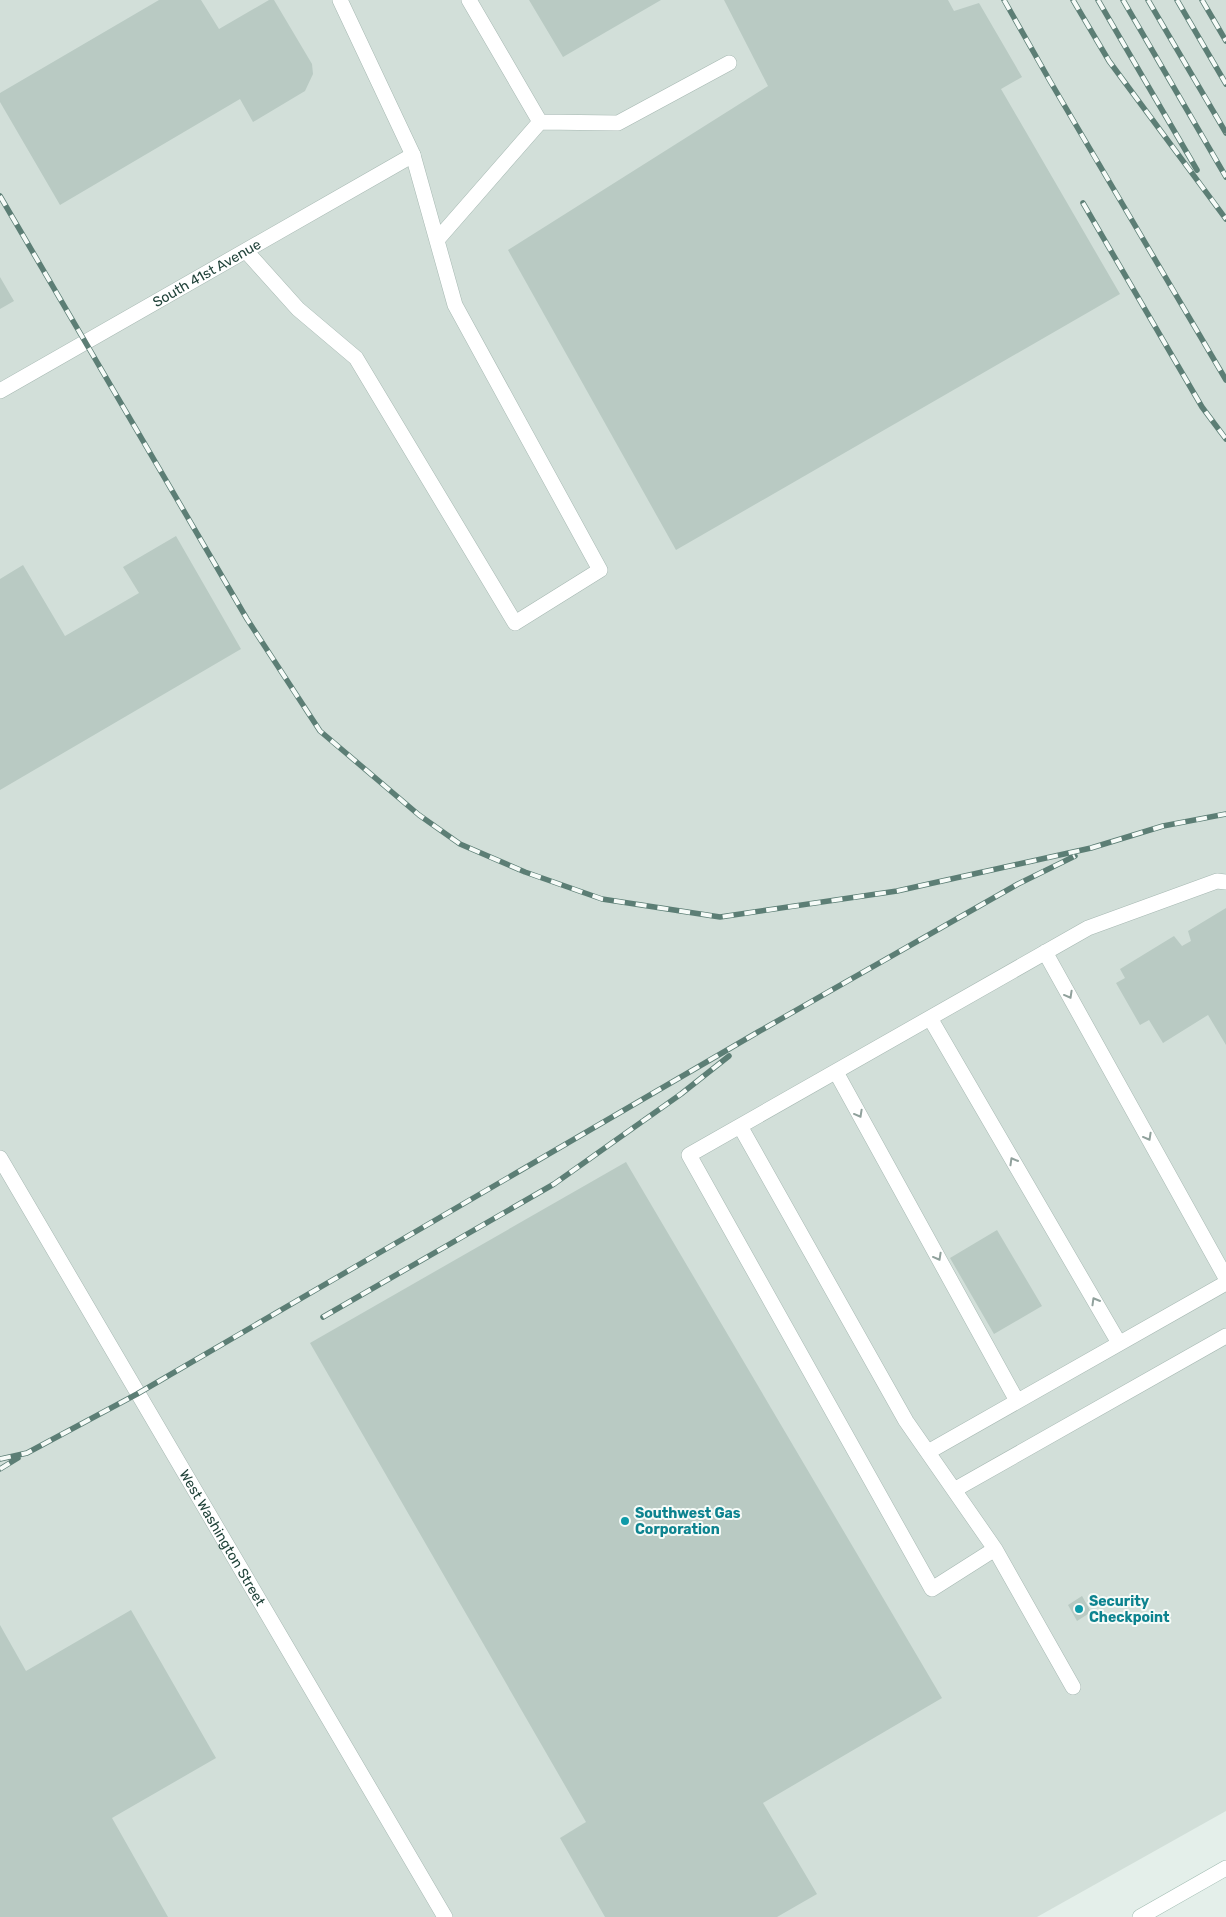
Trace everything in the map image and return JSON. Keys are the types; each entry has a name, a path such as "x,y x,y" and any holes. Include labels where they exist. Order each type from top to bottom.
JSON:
{"street":[{"path":"246,251 298,309 356,358 515,623 600,570 455,305 413,155 340,0"},
{"path":"469,0 540,122"},
{"path":"437,240 540,122 618,123 729,63"},
{"name":"South 41st Avenue","path":"0,391 413,155"},
{"path":"995,1549 932,1589 689,1155 1088,928 1217,881 1226,882"},
{"path":"1045,952 1226,1278"},
{"path":"930,1018 1119,1343"},
{"path":"836,1072 1017,1401"},
{"path":"740,1126 906,1421 995,1549 1073,1686"},
{"name":"West Washington Street","path":"0,1158 445,1917"},
{"path":"928,1452 1226,1283"},
{"path":"954,1490 1226,1336"},
{"path":"1140,1917 1226,1868"}],"shaded area":[{"path":"0,0 1226,0 1226,1811 1037,1917 0,1917"}],"building":[{"path":"159,0 201,0 219,29 269,0 274,0 312,64 313,74 305,91 253,122 240,99 60,205 0,102 0,93"},
{"path":"529,0 661,0 563,57"},
{"path":"724,0 948,0 954,11 979,3 1022,77 1001,89 1120,294 676,550 508,250 768,86"},
{"path":"0,277 14,301 0,309"},
{"path":"176,536 241,649 0,790 0,579 23,565 65,636 139,593 123,567"},
{"path":"1226,908 1226,1045 1208,1015 1163,1043 1149,1020 1140,1025 1116,983 1125,978 1120,969 1174,936 1182,946 1191,941 1188,931"},
{"name":"Southwest Gas Corporation","path":"626,1162 942,1698 763,1803 817,1894 777,1917 605,1917 560,1838 586,1822 310,1343"},
{"path":"997,1230 1042,1306 994,1334 950,1258"},
{"name":"Security Checkpoint","path":"1082,1596 1091,1612 1077,1621 1068,1605"},
{"path":"131,1610 216,1758 112,1818 168,1917 0,1917 0,1625 26,1671"}],"railway":[{"path":"1004,0 1226,380"},
{"path":"1073,0 1109,61 1226,219"},
{"path":"1098,0 1197,170"},
{"path":"1123,0 1226,177"},
{"path":"1148,0 1226,133"},
{"path":"1177,0 1226,84"},
{"path":"1202,0 1226,41"},
{"path":"0,196 247,619 320,731 419,815 460,844 525,872 602,899 720,917 897,891 1091,848 1163,826 1226,814"},
{"path":"1083,203 1202,407 1226,439"},
{"path":"0,1459 27,1453 137,1394 758,1032 1018,884 1075,856"},
{"path":"323,1317 554,1184 681,1094 729,1056"},
{"path":"0,1469 18,1458"}],"place":[{"name":"Southwest Gas Corporation","path":"625,1521"},
{"name":"Security Checkpoint","path":"1079,1609"}]}
